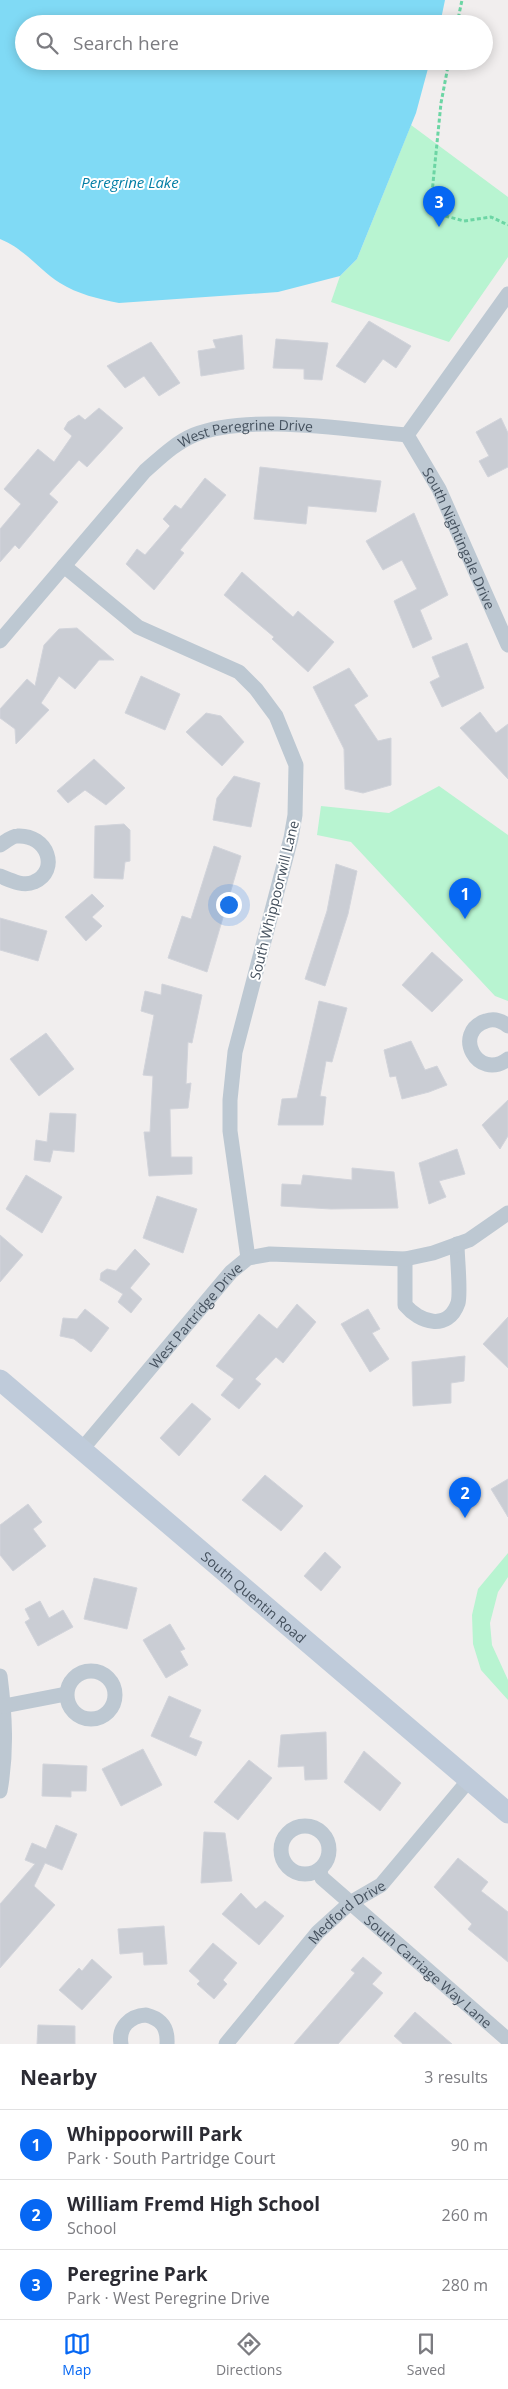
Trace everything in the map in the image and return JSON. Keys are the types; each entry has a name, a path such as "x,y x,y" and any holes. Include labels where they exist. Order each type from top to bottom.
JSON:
{"main road":[{"name":"South Quentin Road","path":"0,1380 83,1448 508,1813"}],"street":[{"path":"407,435 508,294"},
{"name":"West Peregrine Drive","path":"0,640 145,471 170,449 194,435 230,427 264,424 407,435"},
{"name":"South Nightingale Drive","path":"407,435 439,489 508,645"},
{"name":"South Whippoorwill Lane","path":"64,566 138,627 238,672 256,689 276,716 296,765 295,815 291,838 235,1052 230,1100 230,1131 248,1258"},
{"path":"0,845 16,836 35,838 44,846 48,857 45,872 34,882 19,883 0,876"},
{"path":"508,1026 496,1020 489,1020 479,1024 474,1029 470,1039 473,1054 482,1063 495,1065 508,1058"},
{"name":"West Partridge Drive","path":"83,1448 231,1272 248,1258 270,1254 405,1258 433,1253 457,1244 493,1225 508,1213"},
{"path":"405,1258 405,1305 413,1314 420,1318 437,1322 450,1314 458,1303 457,1244"},
{"path":"0,1676 4,1706 6,1762 0,1791"},
{"path":"4,1706 66,1694"},
{"name":"Medford Drive","path":"226,2044 318,1932 350,1902 381,1885 469,1780"},
{"name":"South Carriage Way Lane","path":"319,1870 322,1878 508,2040"},
{"path":"121,2044 121,2031 124,2025 129,2020 146,2015 160,2021 164,2026 167,2034 167,2044"}],"path":[{"path":"459,15 462,0"},
{"path":"447,70 441,103 432,193 438,214 464,221 492,217 508,225"}],"green space":[{"path":"411,125 508,197 508,257 449,342 331,302 340,276 357,259"},
{"path":"439,786 508,835 508,1001 495,996 351,842 317,835 321,806 389,813"},
{"path":"508,1553 508,1577 498,1592 490,1623 492,1645 508,1680 508,1700 481,1670 473,1644 472,1615 478,1589"}],"water":[{"name":"Peregrine Lake","path":"0,0 445,0 442,15 15,15 15,70 428,70 416,113 357,259 340,276 278,292 119,303 88,296 67,287 17,248 0,239"}],"building":[{"path":"369,321 411,346 396,368 383,359 365,383 336,366"},
{"path":"242,335 244,369 201,376 198,351 216,348 213,340"},
{"path":"276,339 328,343 322,380 304,379 304,369 273,368"},
{"path":"151,342 180,383 159,396 144,376 125,388 107,366"},
{"path":"99,408 123,428 87,467 79,460 49,494 58,502 19,549 15,545 0,562 0,529 21,504 4,489 38,449 54,462 72,436 64,429 68,422 79,415 85,420"},
{"path":"501,418 508,433 508,467 488,477 479,461 489,456 476,432"},
{"path":"260,467 381,481 376,512 308,506 306,524 254,519"},
{"path":"205,478 226,495 180,550 184,553 154,590 126,564 137,549 145,555 170,526 163,519 175,505 181,509"},
{"path":"414,513 448,595 420,610 432,639 413,648 394,601 417,589 402,560 383,570 366,541"},
{"path":"242,572 293,617 298,611 334,642 308,672 272,639 274,637 224,595"},
{"path":"77,628 114,660 99,660 75,689 59,676 41,703 49,710 16,744 15,729 0,718 0,709 27,679 35,686 44,645 59,629"},
{"path":"467,643 484,688 442,707 430,682 440,677 432,657"},
{"path":"349,668 368,696 354,705 378,741 391,738 391,785 363,793 345,789 344,749 313,687"},
{"path":"141,676 180,694 165,730 125,713"},
{"path":"480,712 496,733 508,724 508,779 460,728"},
{"path":"206,713 221,716 244,742 222,766 186,732"},
{"path":"94,759 125,788 106,805 85,790 68,803 57,791"},
{"path":"234,776 260,783 251,827 213,820 217,798"},
{"path":"124,824 130,830 130,861 125,862 123,879 94,878 95,826"},
{"path":"214,846 241,856 207,972 168,958 182,916 191,919"},
{"path":"336,864 357,871 348,914 325,986 305,979 327,911"},
{"path":"92,894 104,906 92,917 102,926 86,941 65,917"},
{"path":"0,918 47,931 38,961 0,950"},
{"path":"432,952 463,980 432,1012 402,985"},
{"path":"162,984 202,995 192,1043 188,1042 186,1084 191,1083 188,1108 170,1109 171,1157 192,1157 192,1174 149,1176 144,1132 150,1132 153,1076 143,1075 154,1015 141,1011 145,991 161,995"},
{"path":"319,1001 347,1008 332,1062 326,1061 320,1096 326,1097 323,1125 278,1125 282,1099 297,1098"},
{"path":"46,1033 74,1069 39,1096 10,1059"},
{"path":"411,1041 425,1070 437,1066 447,1085 402,1099 396,1076 390,1077 384,1050"},
{"path":"508,1100 508,1136 500,1149 482,1125"},
{"path":"50,1113 76,1114 74,1152 53,1150 50,1162 34,1160 36,1140 47,1142"},
{"path":"457,1149 465,1174 439,1181 446,1197 429,1204 419,1163"},
{"path":"352,1168 394,1172 398,1208 331,1209 281,1206 282,1184 301,1185 303,1175 352,1180"},
{"path":"26,1175 62,1197 42,1233 6,1209"},
{"path":"157,1196 197,1209 183,1253 143,1238"},
{"path":"0,1235 23,1255 0,1282"},
{"path":"135,1249 150,1264 130,1288 142,1299 131,1313 118,1302 123,1294 100,1280 101,1273 107,1269 116,1271"},
{"path":"297,1304 316,1322 283,1363 276,1357 255,1379 261,1384 239,1409 221,1395 234,1379 216,1366 259,1314 277,1329"},
{"path":"85,1309 109,1328 91,1352 74,1339 60,1336 63,1318 77,1319"},
{"path":"368,1309 380,1329 372,1333 389,1359 370,1372 341,1324"},
{"path":"508,1317 508,1368 483,1344"},
{"path":"465,1356 464,1381 451,1383 451,1403 413,1406 412,1362"},
{"path":"192,1403 211,1419 179,1456 160,1438"},
{"path":"265,1475 303,1506 281,1531 242,1500"},
{"path":"508,1479 508,1517 491,1489"},
{"path":"28,1504 42,1522 33,1529 46,1546 13,1571 0,1555 0,1525"},
{"path":"325,1552 341,1567 321,1591 304,1576"},
{"path":"94,1578 137,1588 127,1629 84,1619"},
{"path":"40,1601 49,1618 63,1610 73,1627 38,1646 25,1622 30,1619 25,1609"},
{"path":"170,1624 185,1649 180,1651 188,1665 166,1678 143,1640"},
{"path":"169,1696 201,1710 189,1737 202,1742 196,1756 151,1736"},
{"path":"326,1732 327,1779 305,1780 304,1766 278,1767 281,1735"},
{"path":"143,1749 162,1785 121,1806 102,1769"},
{"path":"364,1751 401,1783 380,1811 344,1782"},
{"path":"249,1760 272,1778 238,1820 214,1802"},
{"path":"43,1764 87,1766 86,1791 71,1791 71,1797 42,1796"},
{"path":"56,1825 77,1834 62,1870 45,1863 34,1886 55,1905 0,1968 0,1904 35,1864 25,1860 32,1843 46,1849"},
{"path":"204,1832 225,1833 232,1881 201,1883"},
{"path":"458,1858 488,1882 481,1891 508,1912 508,1962 468,1929 472,1924 434,1887"},
{"path":"241,1893 256,1909 265,1901 284,1916 259,1945 222,1914"},
{"path":"164,1926 167,1964 144,1965 143,1952 120,1954 118,1929"},
{"path":"213,1943 237,1963 223,1980 227,1984 214,1999 197,1984 200,1981 189,1971"},
{"path":"363,1957 382,1973 372,1984 383,1993 338,2044 294,2044 355,1973 351,1970"},
{"path":"92,1959 112,1977 82,2010 59,1990 79,1968 82,1971"},
{"path":"415,2012 452,2044 403,2044 394,2036"},
{"path":"38,2025 75,2026 75,2044 37,2044"}],"place":[{"name":"Peregrine Park","path":"439,227"},
{"name":"Whippoorwill Park","path":"465,919"},
{"name":"William Fremd High School","path":"465,1518"}]}
